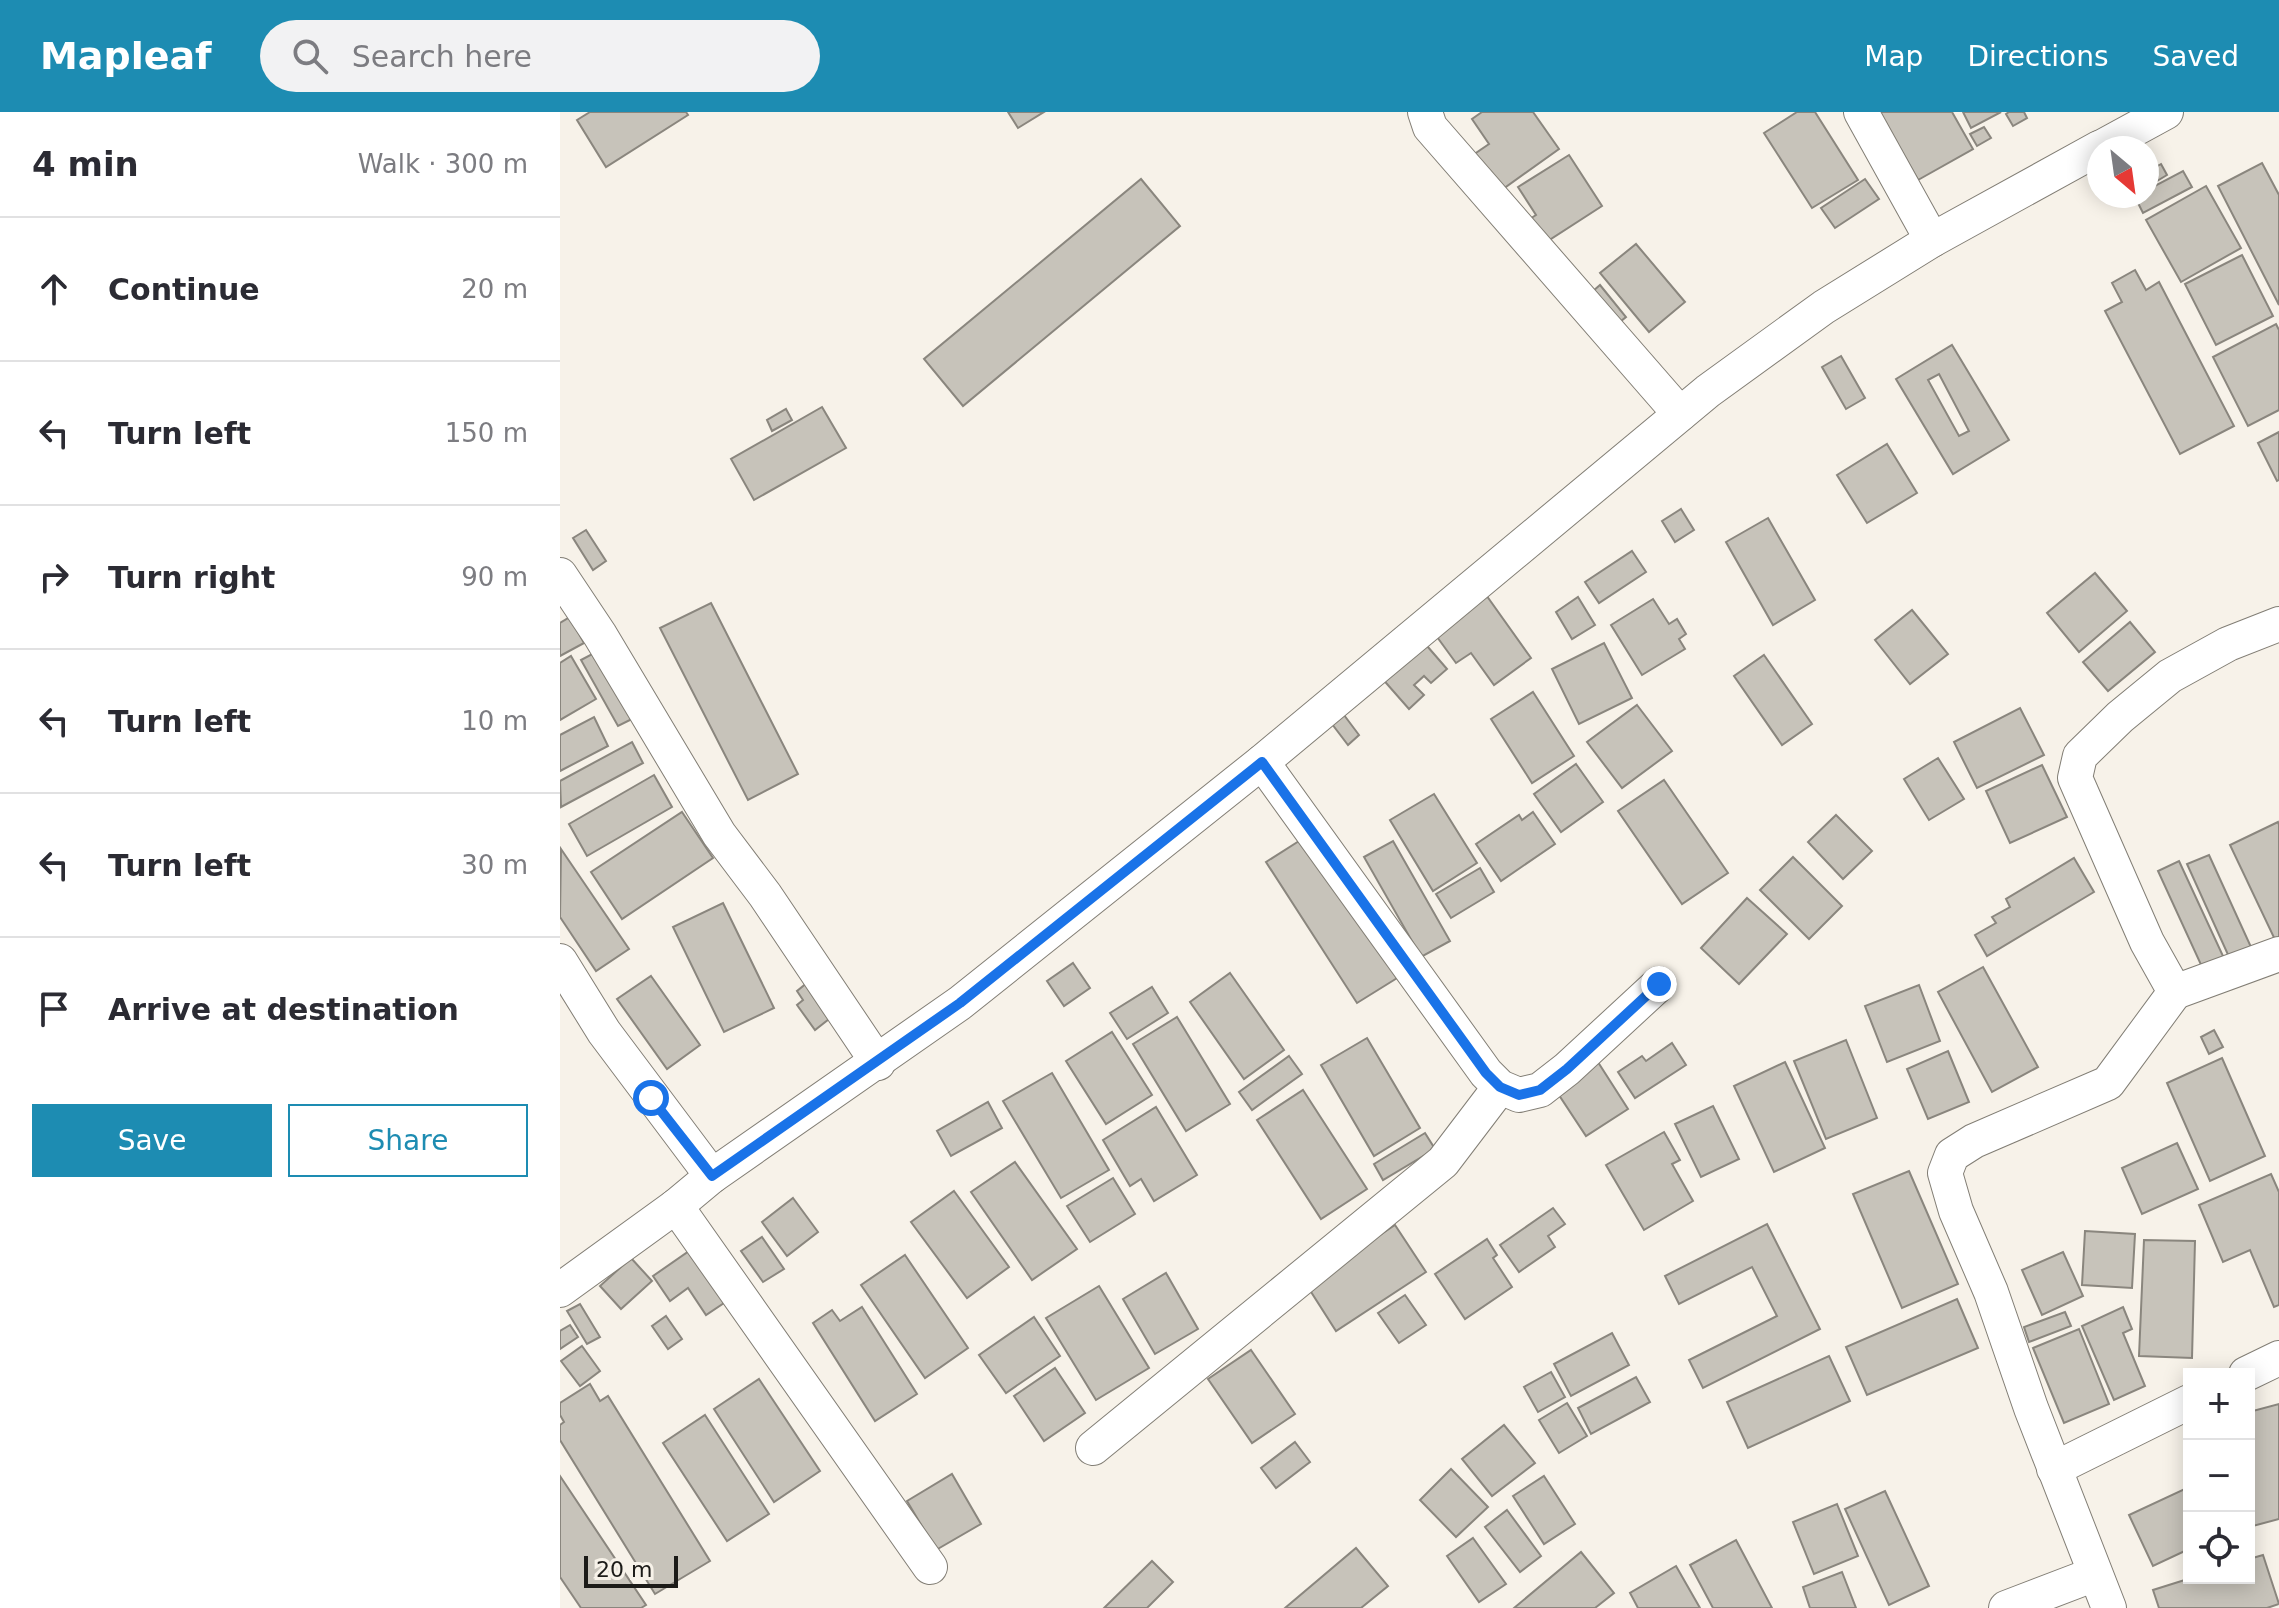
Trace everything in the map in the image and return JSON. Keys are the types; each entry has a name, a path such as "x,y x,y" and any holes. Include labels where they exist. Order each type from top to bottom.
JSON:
{"street":[{"path":"1861,112 1932,240"},
{"path":"2121,136 2166,112"},
{"path":"1438,117 1680,414"},
{"path":"560,1290 712,1176 960,1003 1262,762 1680,414 1824,307 1932,240 2087,155"},
{"path":"560,575 600,635 719,834 765,895 878,1063"},
{"path":"2175,992 2147,942 2075,778 2080,756 2120,717 2170,676 2228,644 2279,624"},
{"path":"1262,762 1486,1073 1500,1087 1519,1095 1540,1090 1659,984"},
{"path":"2109,1608 2054,1469 1991,1292 1956,1211 1945,1173 1952,1155 1974,1141 2108,1083 2175,992 2279,954"},
{"path":"560,961 604,1032 712,1176"},
{"path":"1093,1448 1443,1162 1500,1087"},
{"path":"676,1206 930,1567"},
{"path":"2255,1370 2279,1358"},
{"path":"2054,1469 2183,1405"},
{"path":"2006,1608 2095,1574"}],"building":[{"path":"590,112 686,112 688,115 606,167 577,120"},
{"path":"1008,112 1044,112 1018,128"},
{"path":"1482,112 1533,112 1559,149 1496,194 1470,157 1489,144 1472,119"},
{"path":"1797,112 1815,112 1858,180 1812,208 1764,133"},
{"path":"1879,112 1952,112 1973,149 1918,180"},
{"path":"1963,112 2001,112 1971,128"},
{"path":"2024,112 2027,118 2013,126 2006,114"},
{"path":"1984,127 1991,138 1977,146 1970,134"},
{"path":"1569,155 1602,206 1540,246 1525,222 1536,215 1518,187"},
{"path":"2262,163 2279,195 2279,305 2218,186"},
{"path":"2159,165 2167,175 2159,180"},
{"path":"2183,171 2192,187 2159,205 2159,184"},
{"path":"1141,179 1180,226 963,406 924,359"},
{"path":"1865,179 1879,199 1835,228 1821,208"},
{"path":"2206,186 2241,248 2181,282 2146,220"},
{"path":"1636,244 1685,302 1649,332 1600,273"},
{"path":"2242,255 2273,316 2216,345 2185,284"},
{"path":"2135,270 2146,290 2159,282 2234,426 2180,454 2105,311 2122,302 2112,283"},
{"path":"1600,285 1626,317 1611,329 1585,298"},
{"path":"2276,324 2279,330 2279,410 2248,426 2213,357"},
{"path":"1952,345 2009,440 1953,474 1896,379","holes":["1939,374 1969,431 1959,436 1928,380"]},
{"path":"1841,356 1865,398 1846,409 1822,367"},
{"path":"822,407 846,448 754,500 731,459"},
{"path":"786,409 792,420 772,431 767,420"},
{"path":"2279,432 2279,480 2277,481 2258,443"},
{"path":"1887,444 1917,493 1867,523 1837,475"},
{"path":"1681,509 1694,530 1675,542 1662,521"},
{"path":"1768,518 1815,600 1773,625 1726,542"},
{"path":"586,530 606,561 593,570 573,538"},
{"path":"1632,551 1646,572 1599,603 1585,582"},
{"path":"2095,573 2127,611 2079,652 2047,613"},
{"path":"1484,592 1531,658 1494,685 1471,653 1456,663 1432,630"},
{"path":"1578,597 1595,625 1572,639 1556,612"},
{"path":"1653,599 1669,624 1677,619 1686,634 1679,639 1685,649 1642,675 1611,625"},
{"path":"711,603 798,774 748,800 660,628"},
{"path":"1912,610 1948,654 1910,684 1875,640"},
{"path":"570,617 584,643 560,656 560,623"},
{"path":"2130,622 2155,652 2108,691 2083,662"},
{"path":"1421,639 1447,669 1431,683 1424,676 1414,685 1424,695 1409,709 1380,676"},
{"path":"1604,643 1632,698 1579,724 1552,669"},
{"path":"596,652 634,718 618,726 581,660"},
{"path":"1764,655 1812,724 1782,745 1734,676"},
{"path":"571,656 596,699 560,720 560,663"},
{"path":"1533,692 1574,756 1532,783 1491,719"},
{"path":"1637,705 1672,751 1622,788 1587,742"},
{"path":"2020,708 2044,755 1977,788 1954,742"},
{"path":"1344,715 1359,735 1348,745 1332,724"},
{"path":"594,717 608,746 560,771 560,735"},
{"path":"632,742 643,763 561,807 560,781"},
{"path":"1938,758 1964,799 1929,820 1904,779"},
{"path":"1576,764 1603,802 1561,832 1534,794"},
{"path":"2042,765 2067,817 2010,843 1986,791"},
{"path":"654,775 672,807 587,856 569,824"},
{"path":"1664,780 1728,873 1682,904 1618,811"},
{"path":"1434,794 1477,863 1433,891 1390,820"},
{"path":"682,812 713,858 622,919 591,872"},
{"path":"1533,812 1555,844 1501,881 1476,844 1519,815 1522,820"},
{"path":"1836,815 1872,851 1843,879 1808,842"},
{"path":"2278,822 2279,825 2279,948 2230,845"},
{"path":"1310,834 1402,975 1357,1003 1266,862"},
{"path":"1393,841 1450,941 1421,957 1364,857"},
{"path":"561,849 629,949 596,971 560,917"},
{"path":"2209,855 2256,958 2234,968 2187,864"},
{"path":"1793,857 1842,906 1809,939 1760,890"},
{"path":"2074,858 2094,892 1987,956 1975,935 1996,923 1992,917 2010,907 2006,899"},
{"path":"2179,861 2229,969 2208,980 2158,871"},
{"path":"1480,868 1494,892 1451,918 1436,894"},
{"path":"1747,898 1787,934 1739,984 1701,948"},
{"path":"723,903 774,1008 724,1032 673,927"},
{"path":"1073,963 1090,988 1064,1006 1047,981"},
{"path":"1983,967 2038,1067 1992,1092 1938,992"},
{"path":"1230,973 1284,1050 1244,1079 1190,1002"},
{"path":"651,976 700,1045 667,1069 617,999"},
{"path":"813,978 838,1012 815,1030 797,1005 803,1000 797,991"},
{"path":"1919,985 1940,1041 1887,1062 1865,1006"},
{"path":"1152,987 1168,1013 1127,1039 1110,1013"},
{"path":"1177,1017 1230,1104 1186,1131 1133,1044"},
{"path":"2214,1030 2223,1047 2209,1054 2201,1037"},
{"path":"1112,1032 1152,1095 1106,1124 1066,1061"},
{"path":"1367,1038 1420,1128 1374,1156 1321,1065"},
{"path":"1846,1040 1877,1118 1826,1139 1794,1061"},
{"path":"1672,1043 1686,1065 1635,1098 1618,1072 1642,1056 1646,1061"},
{"path":"1948,1051 1969,1102 1928,1119 1907,1069"},
{"path":"1289,1056 1302,1074 1252,1110 1239,1092"},
{"path":"2222,1058 2265,1156 2210,1181 2167,1083"},
{"path":"1596,1059 1628,1109 1586,1136 1553,1086"},
{"path":"1785,1062 1825,1148 1774,1172 1734,1086"},
{"path":"1052,1073 1109,1170 1061,1198 1003,1101"},
{"path":"1303,1090 1367,1189 1321,1219 1257,1120"},
{"path":"988,1102 1002,1128 951,1156 937,1131"},
{"path":"1713,1106 1739,1159 1701,1177 1675,1124"},
{"path":"1156,1107 1197,1175 1154,1201 1141,1179 1130,1186 1103,1140"},
{"path":"1664,1132 1680,1160 1672,1164 1693,1201 1644,1230 1606,1165"},
{"path":"1425,1133 1435,1149 1383,1180 1374,1164"},
{"path":"2177,1143 2198,1189 2142,1214 2122,1168"},
{"path":"1015,1162 1077,1249 1032,1280 971,1192"},
{"path":"1909,1171 1958,1284 1902,1308 1853,1194"},
{"path":"2271,1174 2279,1192 2279,1305 2274,1307 2250,1250 2223,1262 2199,1205"},
{"path":"1113,1178 1135,1214 1090,1242 1067,1206"},
{"path":"954,1191 1009,1267 967,1298 911,1222"},
{"path":"793,1198 818,1232 787,1256 762,1222"},
{"path":"1553,1208 1565,1224 1548,1236 1555,1247 1519,1272 1500,1245"},
{"path":"1767,1224 1820,1329 1703,1388 1689,1360 1777,1316 1752,1267 1679,1304 1665,1276"},
{"path":"1395,1225 1426,1272 1336,1331 1306,1284"},
{"path":"2085,1231 2135,1234 2132,1288 2082,1285"},
{"path":"762,1237 784,1269 763,1282 741,1251"},
{"path":"1487,1239 1497,1255 1493,1258 1512,1287 1465,1319 1435,1274"},
{"path":"2144,1240 2195,1241 2192,1358 2139,1356"},
{"path":"692,1249 727,1301 706,1315 688,1288 670,1301 653,1276"},
{"path":"2063,1252 2083,1296 2042,1315 2022,1270"},
{"path":"905,1255 968,1348 925,1378 861,1285"},
{"path":"631,1258 652,1281 621,1309 600,1286"},
{"path":"1166,1273 1198,1329 1155,1354 1123,1299"},
{"path":"1099,1286 1149,1368 1096,1400 1046,1318"},
{"path":"1405,1295 1426,1325 1399,1343 1378,1313"},
{"path":"1957,1299 1978,1348 1867,1395 1846,1347"},
{"path":"580,1304 600,1337 587,1344 567,1311"},
{"path":"862,1307 917,1394 875,1421 813,1323 832,1310 840,1321"},
{"path":"2123,1307 2132,1329 2123,1333 2145,1386 2114,1400 2082,1326"},
{"path":"2065,1312 2071,1326 2029,1342 2024,1327"},
{"path":"666,1316 682,1339 668,1349 652,1326"},
{"path":"1034,1317 1060,1356 1006,1393 979,1355"},
{"path":"570,1325 578,1337 560,1349 560,1331"},
{"path":"2079,1329 2109,1404 2064,1423 2033,1348"},
{"path":"1612,1333 1629,1365 1571,1396 1554,1364"},
{"path":"582,1346 600,1371 580,1386 561,1361"},
{"path":"1251,1350 1295,1414 1252,1443 1208,1379"},
{"path":"1829,1356 1850,1401 1748,1448 1727,1402"},
{"path":"1055,1368 1085,1413 1044,1441 1014,1396"},
{"path":"1551,1372 1565,1397 1538,1412 1524,1387"},
{"path":"1636,1377 1650,1402 1591,1434 1578,1408"},
{"path":"759,1379 820,1471 774,1502 714,1409"},
{"path":"590,1384 600,1401 608,1396 710,1561 655,1594 560,1440 560,1425 564,1422 560,1415 560,1403"},
{"path":"1567,1403 1587,1436 1559,1453 1539,1420"},
{"path":"2279,1404 2279,1519 2255,1525 2255,1440 2255,1410"},
{"path":"705,1415 769,1514 727,1541 663,1443"},
{"path":"1504,1425 1535,1463 1492,1496 1462,1459"},
{"path":"1295,1442 1310,1462 1276,1488 1261,1468"},
{"path":"1451,1469 1488,1507 1456,1537 1420,1500"},
{"path":"952,1474 981,1524 936,1550 907,1501"},
{"path":"560,1476 646,1605 641,1608 581,1608 560,1577"},
{"path":"1544,1476 1575,1524 1544,1544 1513,1496"},
{"path":"2183,1490 2183,1552 2153,1566 2129,1515"},
{"path":"1885,1491 1929,1586 1889,1605 1845,1509"},
{"path":"1837,1504 1858,1556 1814,1574 1793,1522"},
{"path":"1507,1510 1541,1556 1520,1572 1485,1527"},
{"path":"1473,1538 1506,1584 1479,1602 1447,1556"},
{"path":"1736,1540 1772,1608 1713,1608 1690,1565"},
{"path":"1356,1548 1388,1586 1361,1608 1285,1608"},
{"path":"1581,1552 1614,1593 1595,1608 1514,1608"},
{"path":"2263,1555 2279,1604 2267,1608 2159,1608 2153,1590 2183,1581 2183,1584 2255,1584 2255,1557"},
{"path":"1152,1561 1173,1582 1147,1608 1104,1608"},
{"path":"1676,1566 1700,1608 1638,1608 1630,1593"},
{"path":"1842,1572 1856,1608 1810,1608 1803,1587"}],"route":[{"path":"651,1098 712,1176 960,1003 1262,762 1486,1073 1500,1087 1519,1095 1540,1090 1659,984"}]}
